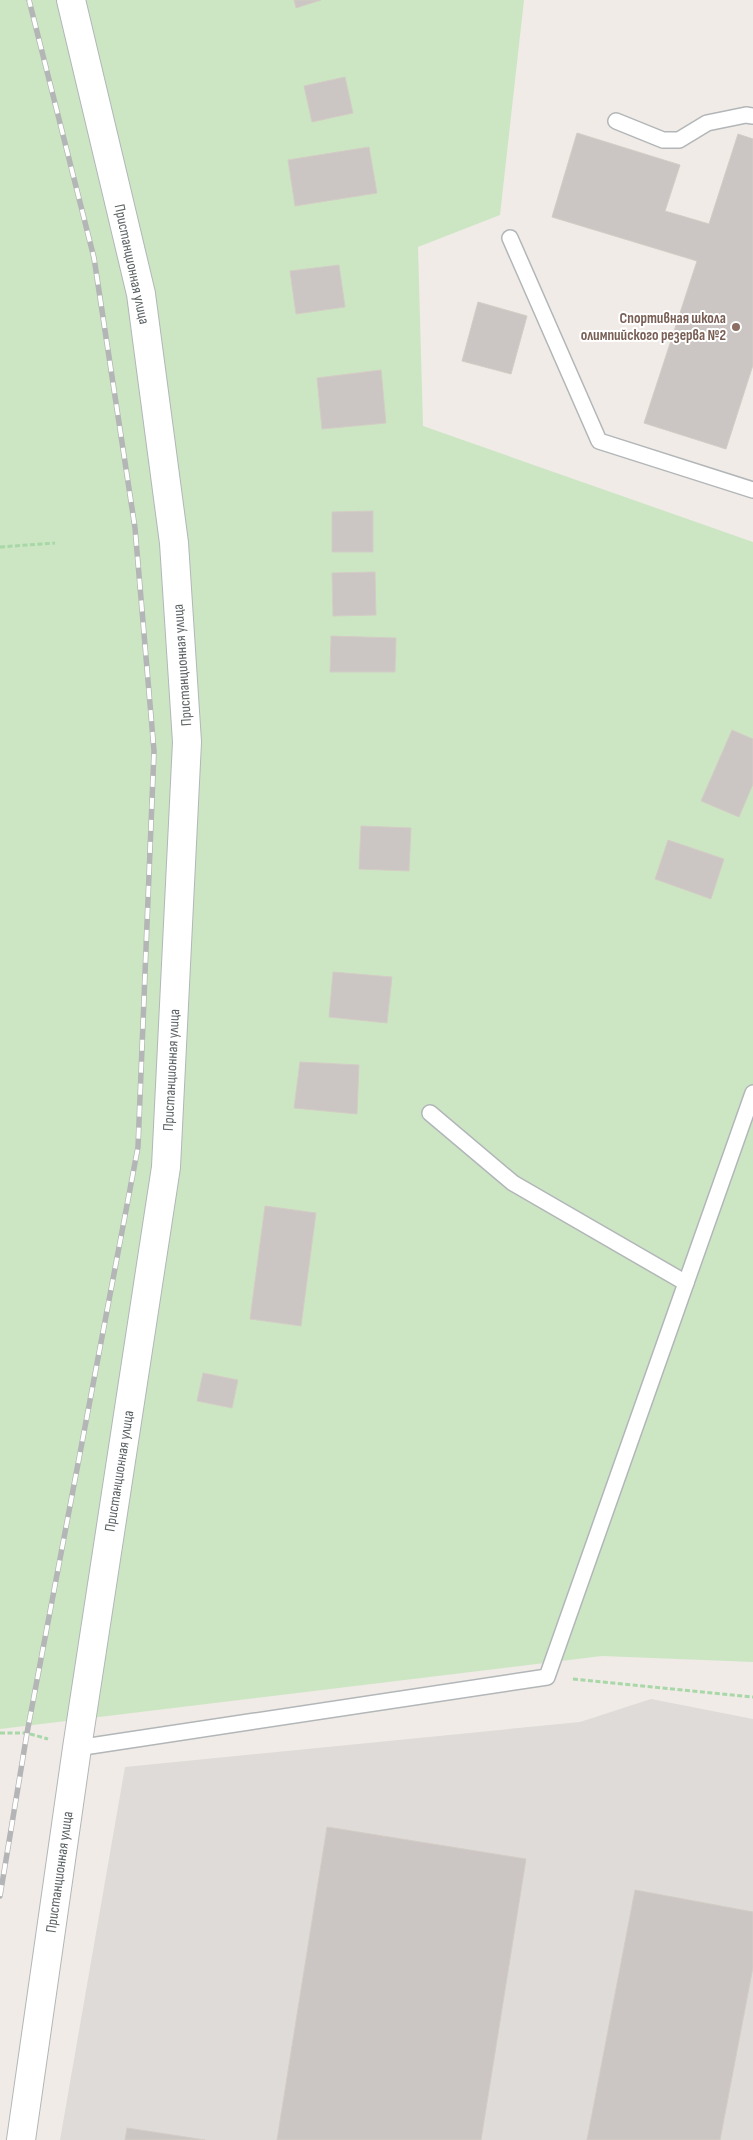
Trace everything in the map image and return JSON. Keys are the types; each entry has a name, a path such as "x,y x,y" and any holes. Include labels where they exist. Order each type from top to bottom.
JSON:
{"street":[{"name":"Пристанционная улица","path":"20,2140 77,1748 166,1167 187,742 174,543 141,294 71,0"}],"lane":[{"path":"616,121 663,140 679,140 706,123 746,115 753,116"},
{"path":"510,238 599,441 753,490"},
{"path":"77,1748 547,1676 753,1092"},
{"path":"430,1113 513,1183 686,1283"}],"path":[{"path":"0,547 55,543"},
{"path":"547,1676 753,1697"},
{"path":"0,1733 27,1733 77,1748"}],"shaded area":[{"path":"651,1699 753,1719 753,2140 60,2140 125,1767 580,1722"}],"green space":[{"path":"0,0 524,0 500,215 418,247 423,426 753,542 753,1662 602,1656 0,1729"}],"building":[{"path":"294,0 321,0 296,8"},
{"path":"345,77 353,113 312,122 304,86"},
{"path":"577,133 680,165 665,211 709,224 738,134 753,139 753,365 726,449 644,423 697,261 552,217"},
{"path":"369,147 377,193 295,206 288,160"},
{"path":"339,265 345,307 296,314 290,271"},
{"path":"478,302 527,316 511,374 462,361"},
{"path":"381,370 386,423 322,429 317,378"},
{"path":"373,511 373,552 332,552 332,512"},
{"path":"375,572 376,615 333,616 332,573"},
{"path":"331,636 396,638 395,672 330,672"},
{"path":"732,730 753,739 753,784 739,817 701,801"},
{"path":"361,826 411,828 409,871 359,869"},
{"path":"668,840 724,859 711,899 655,879"},
{"path":"333,972 392,977 387,1023 329,1017"},
{"path":"300,1062 359,1065 357,1114 294,1108"},
{"path":"265,1206 316,1213 301,1326 250,1319"},
{"path":"203,1373 238,1380 232,1408 197,1401"},
{"path":"327,1827 526,1859 481,2140 277,2140"},
{"path":"635,1890 753,1912 753,1967 720,2140 587,2140"},
{"path":"127,2128 205,2140 125,2140"}],"railway":[{"path":"0,1896 27,1733 138,1147 154,751 135,528 94,258 29,0"}],"place":[{"name":"Спортивная школа олимпийского резерва №2","path":"736,327"}]}
